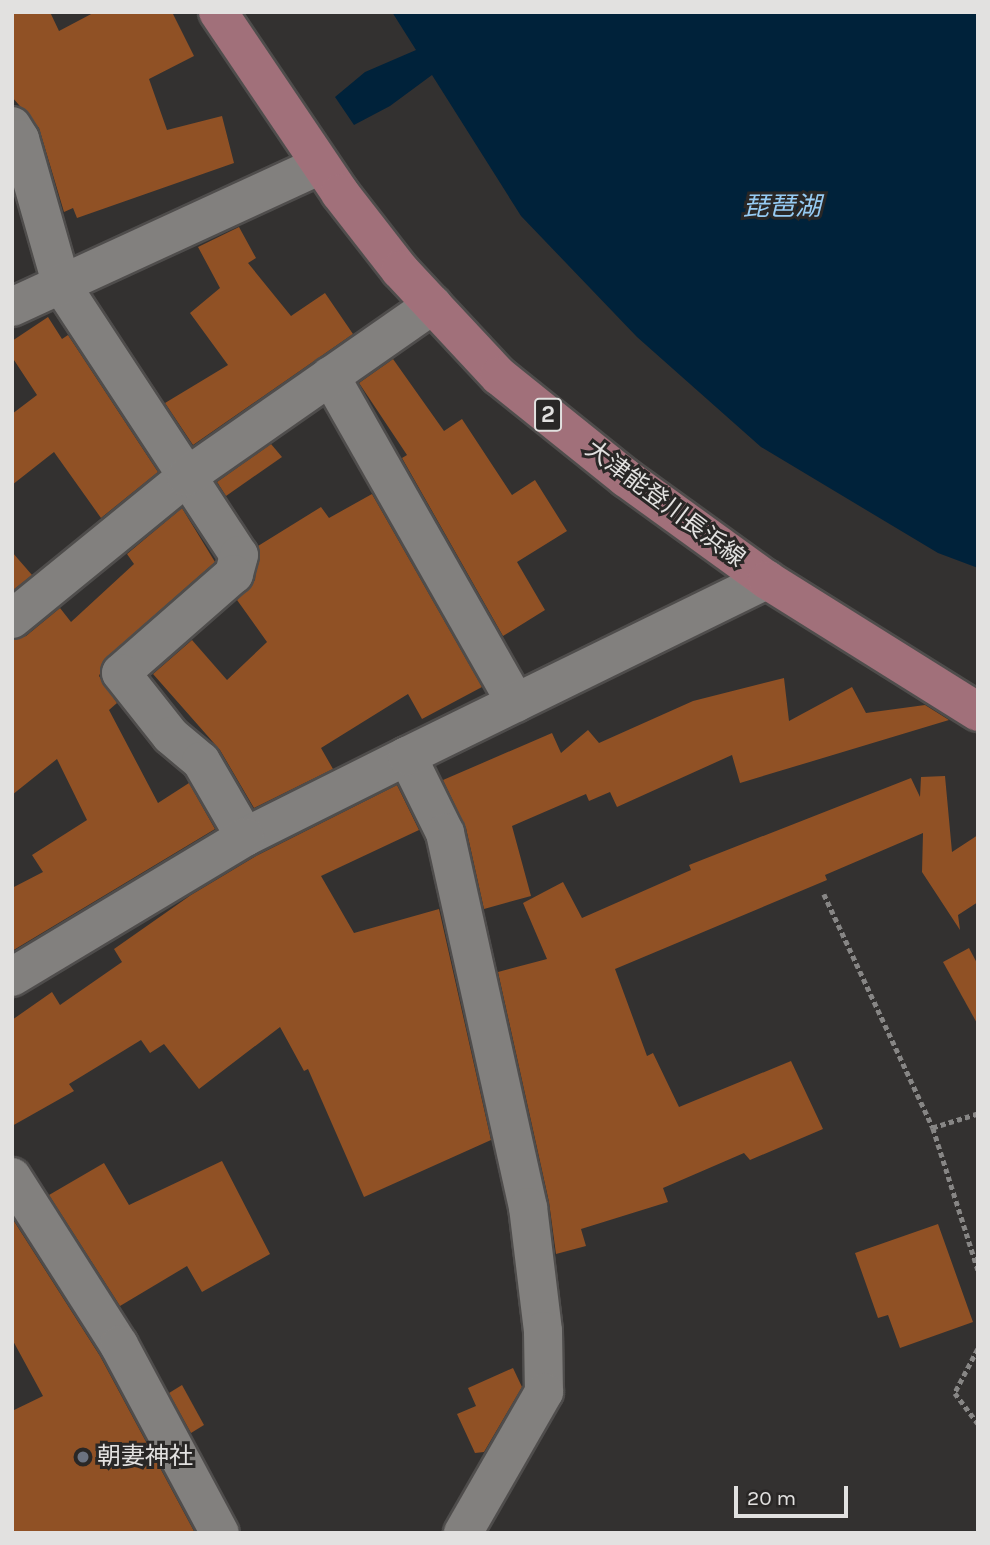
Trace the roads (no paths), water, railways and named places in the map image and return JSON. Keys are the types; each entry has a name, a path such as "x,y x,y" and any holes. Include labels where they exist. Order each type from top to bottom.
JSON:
{"main road":[{"name":"大津能登川長浜線","path":"218,12 319,166 433,305 499,376 626,478 767,580 978,712"}],"street":[{"path":"12,126 20,138 62,286 239,555 234,574 121,673 171,736 201,761 245,836"},
{"path":"12,307 319,166"},
{"path":"12,619 186,477 433,305"},
{"path":"330,376 516,703"},
{"path":"12,977 245,836 767,580"},
{"path":"407,756 445,833 528,1207 543,1331 544,1392 463,1533"},
{"path":"12,1177 119,1345 220,1533"}],"water":[{"name":"琵琶湖","path":"392,12 978,12 978,568 938,553 761,447 637,337 521,216 432,75 390,106 354,125 335,97 365,72 416,50"}],"place":[{"name":"朝妻神社","path":"83,1457"}]}
